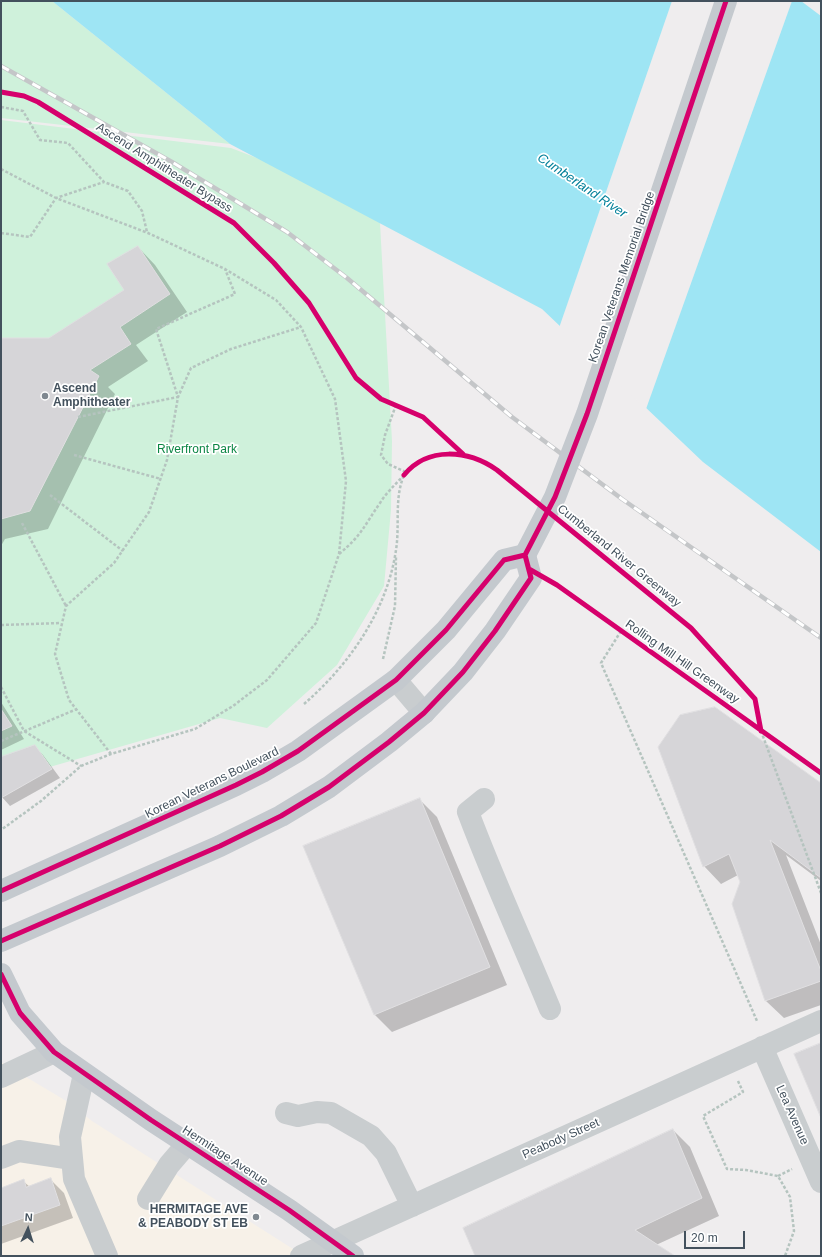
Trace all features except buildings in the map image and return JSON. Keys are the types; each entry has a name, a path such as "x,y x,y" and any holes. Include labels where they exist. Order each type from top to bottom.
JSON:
{"main road":[{"name":"Korean Veterans Memorial Bridge","path":"525,554 555,497 587,414 726,1"},
{"name":"Korean Veterans Boulevard","path":"1,891 262,772 298,751 396,680 446,630 504,560 525,554"},
{"path":"1,941 220,846 282,816 329,787 389,742 424,713 463,672 495,632 532,578 525,554"},
{"name":"Hermitage Avenue","path":"1,974 20,1012 54,1052 187,1144 289,1210 331,1242 353,1256"}],"street":[{"path":"396,680 424,713"},
{"path":"484,800 468,812 486,861 515,924 550,1009"},
{"name":"Peabody Street","path":"301,1256 821,1021"},
{"name":"Lea Avenue","path":"762,1047 821,1182"},
{"path":"1,1077 54,1052"},
{"path":"84,1074 70,1137 74,1179 107,1256"},
{"path":"286,1113 298,1116 317,1112 331,1113 371,1136 386,1153 412,1206"},
{"path":"148,1199 169,1165 187,1144"},
{"path":"1,1158 19,1151 72,1159"}],"path":[{"path":"1,107 23,111 40,140 68,143 104,182 128,191 142,211 148,232"},
{"path":"1,169 56,198 148,232 225,269 276,300 301,327 335,399 346,481 339,554 316,623 267,680 233,706 195,729 111,754 81,766 41,801 1,830"},
{"path":"1,232 30,237 56,198 104,182"},
{"path":"178,397 156,329 235,294 225,269"},
{"path":"111,754 69,700 55,654 66,606 114,563 149,512 167,460 178,397 191,368 231,350 301,327"},
{"path":"78,416 178,397"},
{"path":"388,402 399,406 385,435 381,455 388,464 407,472"},
{"path":"74,455 161,479"},
{"path":"339,554 356,541 380,501 407,472"},
{"path":"383,659 395,606 398,494 407,472"},
{"path":"50,495 122,551"},
{"path":"22,523 66,606"},
{"path":"304,704 334,675 366,631 382,598 396,552"},
{"path":"1,625 61,623"},
{"path":"621,631 601,663 757,1021"},
{"path":"1,687 24,731 81,766"},
{"path":"1,741 77,709"},
{"path":"758,725 821,893"},
{"path":"761,731 767,735"},
{"path":"735,1075 743,1092 703,1116 727,1169 746,1170 778,1176 793,1168"},
{"path":"778,1176 790,1197 794,1231 785,1256"}],"shaded area":[{"path":"1,1062 68,1102 92,1121 304,1256 1,1256"}],"green space":[{"path":"1,1 52,1 230,144 1,118"},
{"name":"Riverfront Park","path":"1,120 231,148 379,205 392,441 391,510 384,586 337,665 267,728 220,718 1,781"}],"water":[{"name":"Cumberland River","path":"52,1 801,1 821,16 821,552 703,462 542,309 230,144"}],"pier":[{"path":"672,1 792,1 646,409 559,328"}],"railway":[{"path":"1,66 172,162 287,232 347,278 512,417 622,499 821,638"}],"cycle path":[{"name":"Cumberland River Greenway","path":"525,555 555,497 587,414 726,1"},
{"name":"Ascend Amphitheater Bypass","path":"1,92 24,96 38,102 234,223 274,263 309,303 356,378 381,399 423,417 463,454"},
{"name":"Cumberland River Greenway","path":"404,475 425,459 436,455 449,454 474,458 497,470 691,628 755,699 761,731"},
{"path":"1,891 236,785 298,751 396,680 446,630 504,560 525,555"},
{"path":"1,941 220,846 281,816 329,787 389,742 424,713 463,672 495,631 531,578 525,555"},
{"name":"Rolling Mill Hill Greenway","path":"529,569 557,585 821,773"},
{"path":"1,974 20,1013 54,1052 151,1120 289,1210 353,1256"}],"place":[{"name":"Ascend Amphitheater","path":"45,396"},
{"name":"HERMITAGE AVE & PEABODY ST EB","path":"256,1217"}]}
